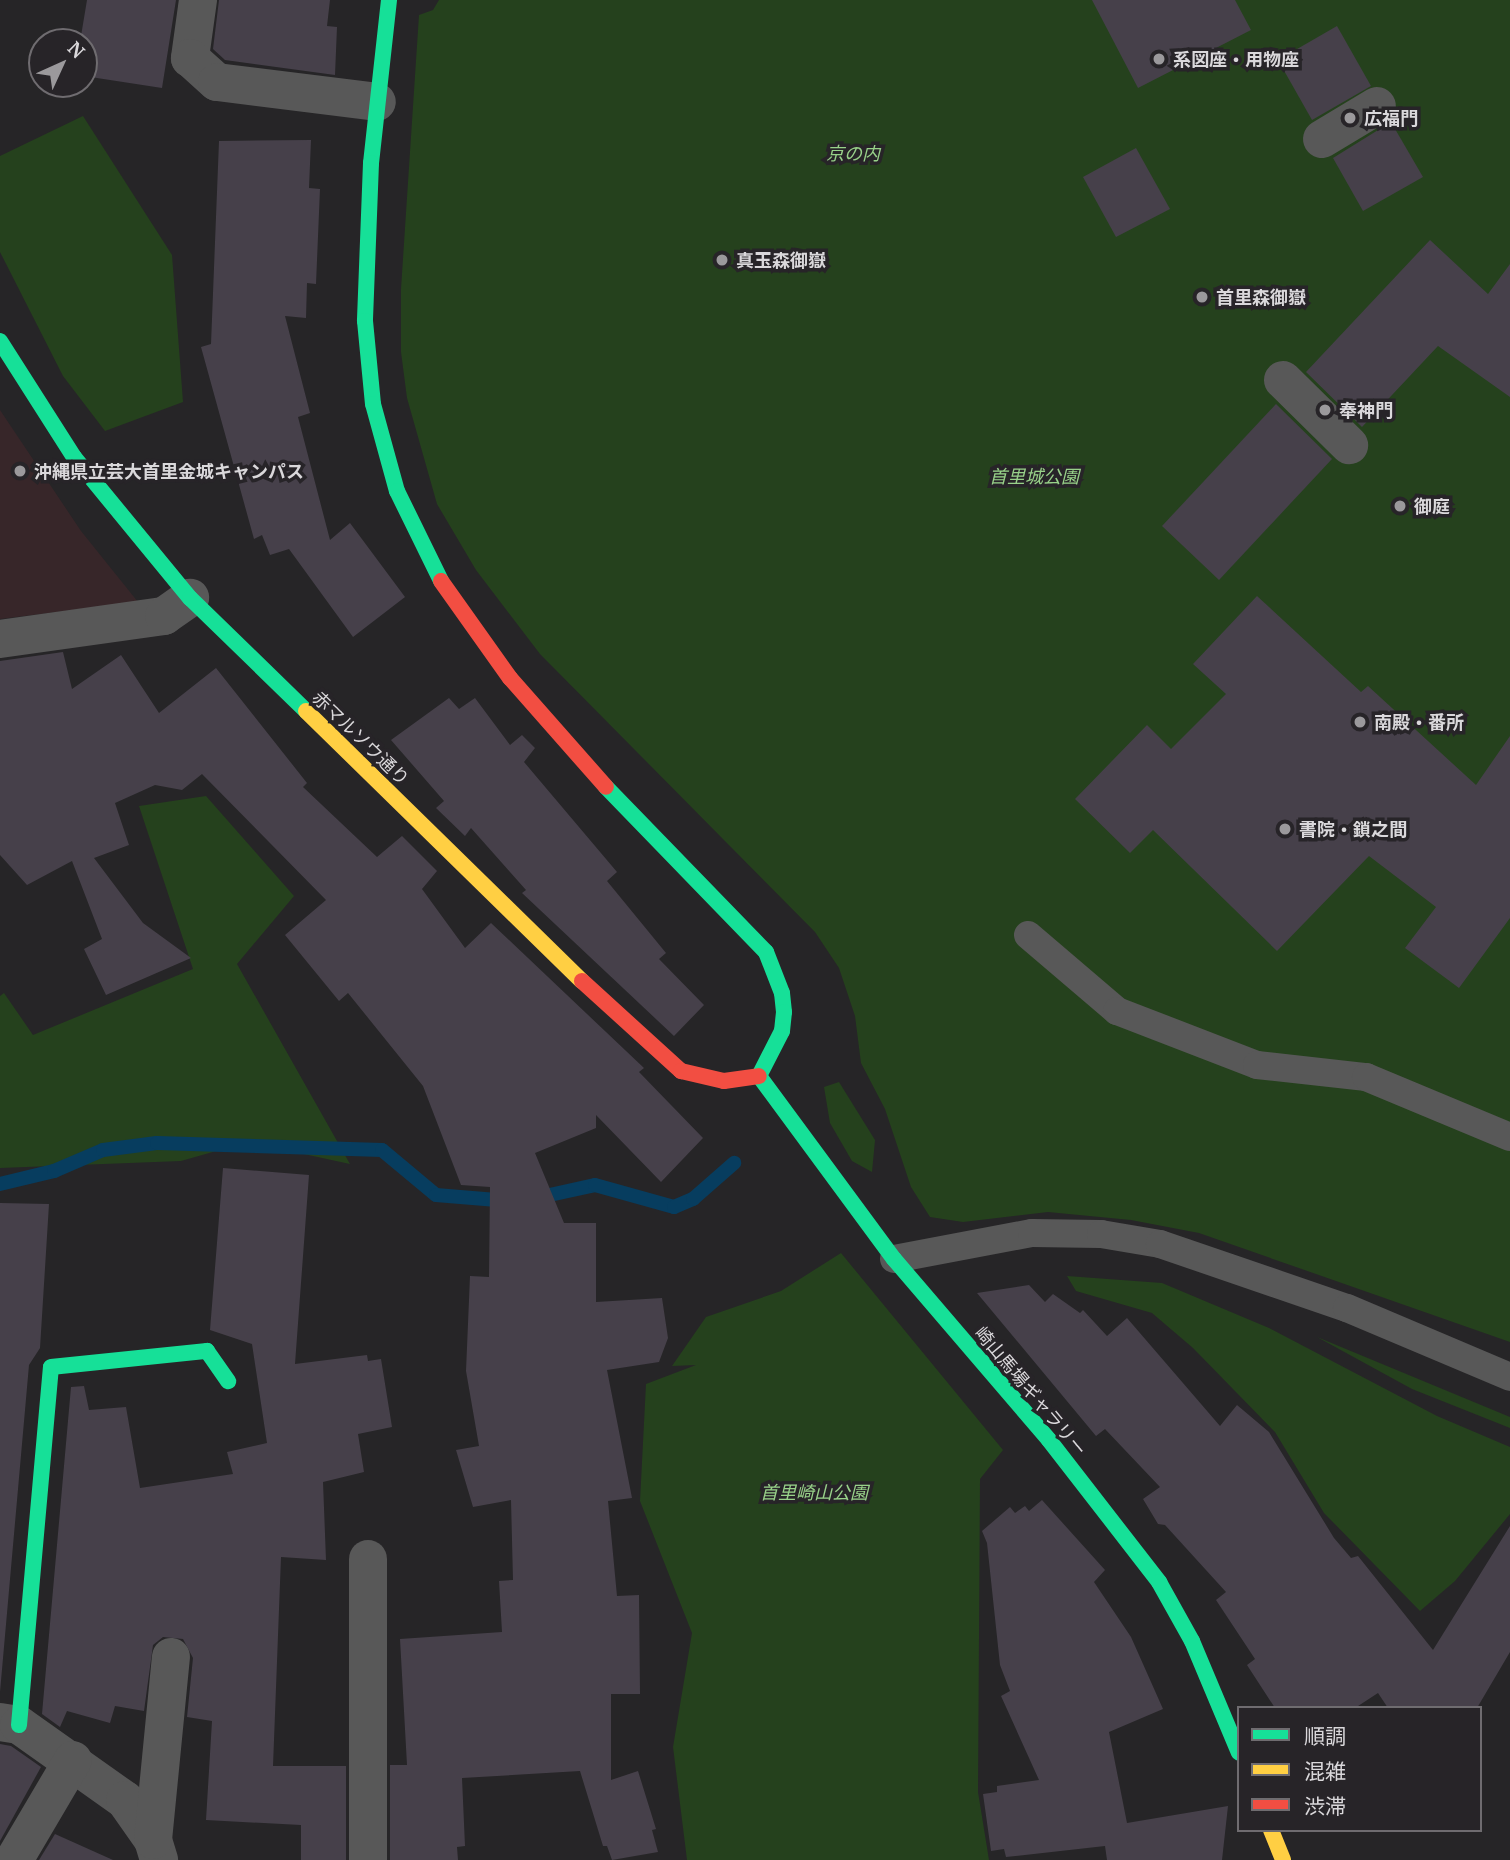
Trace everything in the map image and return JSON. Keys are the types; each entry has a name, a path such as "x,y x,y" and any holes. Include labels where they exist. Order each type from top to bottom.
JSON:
{"street":[{"path":"198,0 190,58 217,82 377,102"},
{"path":"390,0 377,102 366,362 382,446 397,491 444,586 510,678 605,786 766,952 782,993 784,1012 782,1031 759,1076"},
{"path":"1322,139 1377,107"},
{"name":"赤マルソウ通り","path":"0,341 74,457 190,598 644,1042 681,1071 703,1078 724,1081 759,1076"},
{"path":"1283,380 1349,445"},
{"path":"0,639 164,616 190,598"},
{"name":"崎山馬場ギャラリー","path":"759,1076 894,1259 1049,1440 1158,1582 1192,1641 1237,1748"},
{"path":"156,1850 125,1800 73,1760 9,1724 51,1367 207,1351 228,1381"},
{"path":"368,1559 368,1860"},
{"path":"156,1850 171,1657"},
{"path":"14,1860 73,1760"},
{"path":"1272,1832 1283,1860"}],"lane":[{"path":"1028,935 1117,1011 1257,1065 1366,1077 1510,1137"},
{"path":"894,1259 1032,1233 1101,1234 1160,1244 1347,1308 1510,1377"}],"shaded area":[{"name":"沖縄県立芸大首里金城キャンパス","path":"0,410 81,531 138,602 0,619"}],"green space":[{"name":"首里城公園","path":"439,0 1510,0 1510,1342 1199,1233 1131,1220 1048,1212 963,1222 930,1217 911,1187 885,1109 861,1063 855,1016 839,968 815,932 540,654 476,570 437,504 407,398 401,352 401,289 419,15 433,10"},
{"path":"83,116 172,255 183,402 105,431 63,376 0,252 0,156"},
{"path":"206,796 294,896 237,964 350,1164 248,1142 181,1161 0,1168 0,996 4,993 33,1035 193,969 139,806"},
{"path":"839,1082 875,1140 872,1172 852,1161 830,1123 824,1087"},
{"name":"首里崎山公園","path":"841,1253 1003,1450 980,1479 978,1792 989,1860 687,1860 673,1747 692,1633 640,1501 646,1384 696,1365 672,1366 706,1317 781,1291"},
{"path":"1067,1276 1162,1283 1269,1328 1437,1416 1510,1447 1510,1514 1455,1581 1420,1611 1324,1513 1275,1432 1193,1348 1152,1313 1076,1291"},
{"path":"1317,1337 1510,1417 1510,1428 1412,1389"}],"building":[{"path":"87,0 176,0 162,88 98,78 98,28 82,28"},
{"path":"219,0 330,0 327,26 337,27 335,75 225,60 213,49"},
{"name":"系図座・用物座","path":"1092,0 1235,0 1251,30 1138,88"},
{"path":"1337,26 1371,86 1312,120 1278,60"},
{"path":"1391,122 1423,177 1363,211 1333,158"},
{"path":"311,140 309,188 320,189 316,284 307,283 306,318 285,316 310,413 298,417 330,540 350,523 405,597 353,637 289,549 270,555 262,535 254,539 201,347 211,344 219,141"},
{"path":"1136,148 1170,209 1116,237 1083,177"},
{"path":"1430,240 1488,294 1510,264 1510,397 1438,346 1362,427 1306,372"},
{"path":"1276,404 1332,459 1219,580 1162,526"},
{"path":"1257,596 1361,692 1368,686 1476,785 1510,736 1510,918 1459,988 1405,948 1436,907 1369,856 1277,951 1153,830 1130,853 1075,799 1147,725 1171,749 1226,694 1193,664"},
{"path":"63,652 72,689 121,655 159,713 216,668 307,783 303,787 377,857 402,836 437,871 422,889 465,948 491,923 644,1068 639,1072 703,1138 661,1182 596,1115 596,1128 535,1153 564,1223 596,1223 596,1302 662,1298 668,1338 659,1362 607,1370 632,1498 608,1501 617,1596 639,1595 640,1694 611,1694 611,1780 638,1771 656,1829 652,1830 658,1852 612,1860 607,1846 603,1846 580,1771 462,1778 465,1846 457,1847 458,1860 390,1860 390,1765 407,1765 400,1639 502,1632 499,1581 513,1580 511,1500 473,1507 456,1450 479,1446 466,1371 470,1276 489,1277 490,1187 461,1185 423,1086 348,993 339,1001 285,935 326,900 202,774 182,790 155,785 115,803 129,845 94,858 143,923 191,958 106,995 84,949 102,939 72,861 27,885 0,855 0,661"},
{"path":"449,698 459,709 475,698 510,745 522,735 535,748 524,762 617,872 607,881 666,953 659,959 704,1005 674,1036 522,893 526,890 471,828 465,836 436,808 444,801 391,740"},
{"path":"223,1168 309,1175 295,1364 367,1355 368,1361 381,1359 392,1427 358,1434 364,1472 323,1482 326,1560 281,1557 273,1766 346,1766 346,1860 301,1860 301,1825 206,1820 212,1721 187,1717 193,1658 183,1639 163,1637 153,1645 144,1711 115,1706 110,1723 67,1711 60,1727 42,1714 71,1387 84,1386 89,1410 126,1407 140,1488 233,1474 227,1452 267,1443 252,1344 210,1330"},
{"path":"0,1203 49,1204 40,1348 29,1365 0,1692"},
{"path":"1029,1285 1045,1302 1053,1294 1080,1313 1083,1310 1107,1336 1127,1318 1220,1426 1237,1405 1269,1432 1334,1538 1351,1558 1358,1556 1433,1650 1510,1526 1510,1652 1478,1706 1387,1706 1378,1693 1358,1706 1274,1706 1247,1665 1255,1659 1216,1600 1226,1592 1165,1525 1158,1524 1143,1499 1160,1487 1105,1429 1096,1436 977,1293"},
{"path":"1042,1500 1105,1570 1094,1582 1131,1637 1163,1709 1109,1732 1127,1823 1228,1806 1222,1860 1107,1860 1105,1846 1006,1857 1004,1849 991,1851 983,1794 997,1792 997,1786 1039,1780 1001,1696 1010,1691 1000,1665 987,1543 982,1531 1010,1507 1015,1513 1025,1506 1029,1511"},
{"path":"0,1744 11,1746 41,1767 0,1841"},
{"path":"55,1834 113,1860 39,1860"}],"waterway":[{"path":"0,1184 54,1171 103,1150 157,1143 382,1150 436,1195 509,1201"},
{"path":"536,1198 595,1185 674,1207 693,1199 734,1163"}],"traffic: fast":[{"path":"389,0 371,163 365,321 373,404 397,491 441,581"},
{"path":"0,341 74,457 190,598 306,711"},
{"path":"606,787 766,952 782,993 784,1012 782,1031 759,1076"},
{"path":"759,1076 894,1259 1049,1440 1159,1582 1192,1641 1237,1748"},
{"path":"19,1725 51,1367 207,1351 228,1381"}],"traffic: slow":[{"path":"306,711 582,981"},
{"path":"1272,1832 1283,1860"}],"traffic: jam":[{"path":"441,581 510,678 606,787"},
{"path":"582,981 681,1071 724,1081 759,1076"}],"place":[{"name":"系図座・用物座","path":"1159,59"},
{"name":"広福門","path":"1350,118"},
{"name":"真玉森御嶽","path":"722,260"},
{"name":"首里森御嶽","path":"1202,297"},
{"name":"奉神門","path":"1325,410"},
{"name":"沖縄県立芸大首里金城キャンパス","path":"20,471"},
{"name":"御庭","path":"1400,506"},
{"name":"南殿・番所","path":"1360,722"},
{"name":"書院・鎖之間","path":"1285,829"}],"park label":[{"name":"京の内","path":"853,153"}]}
